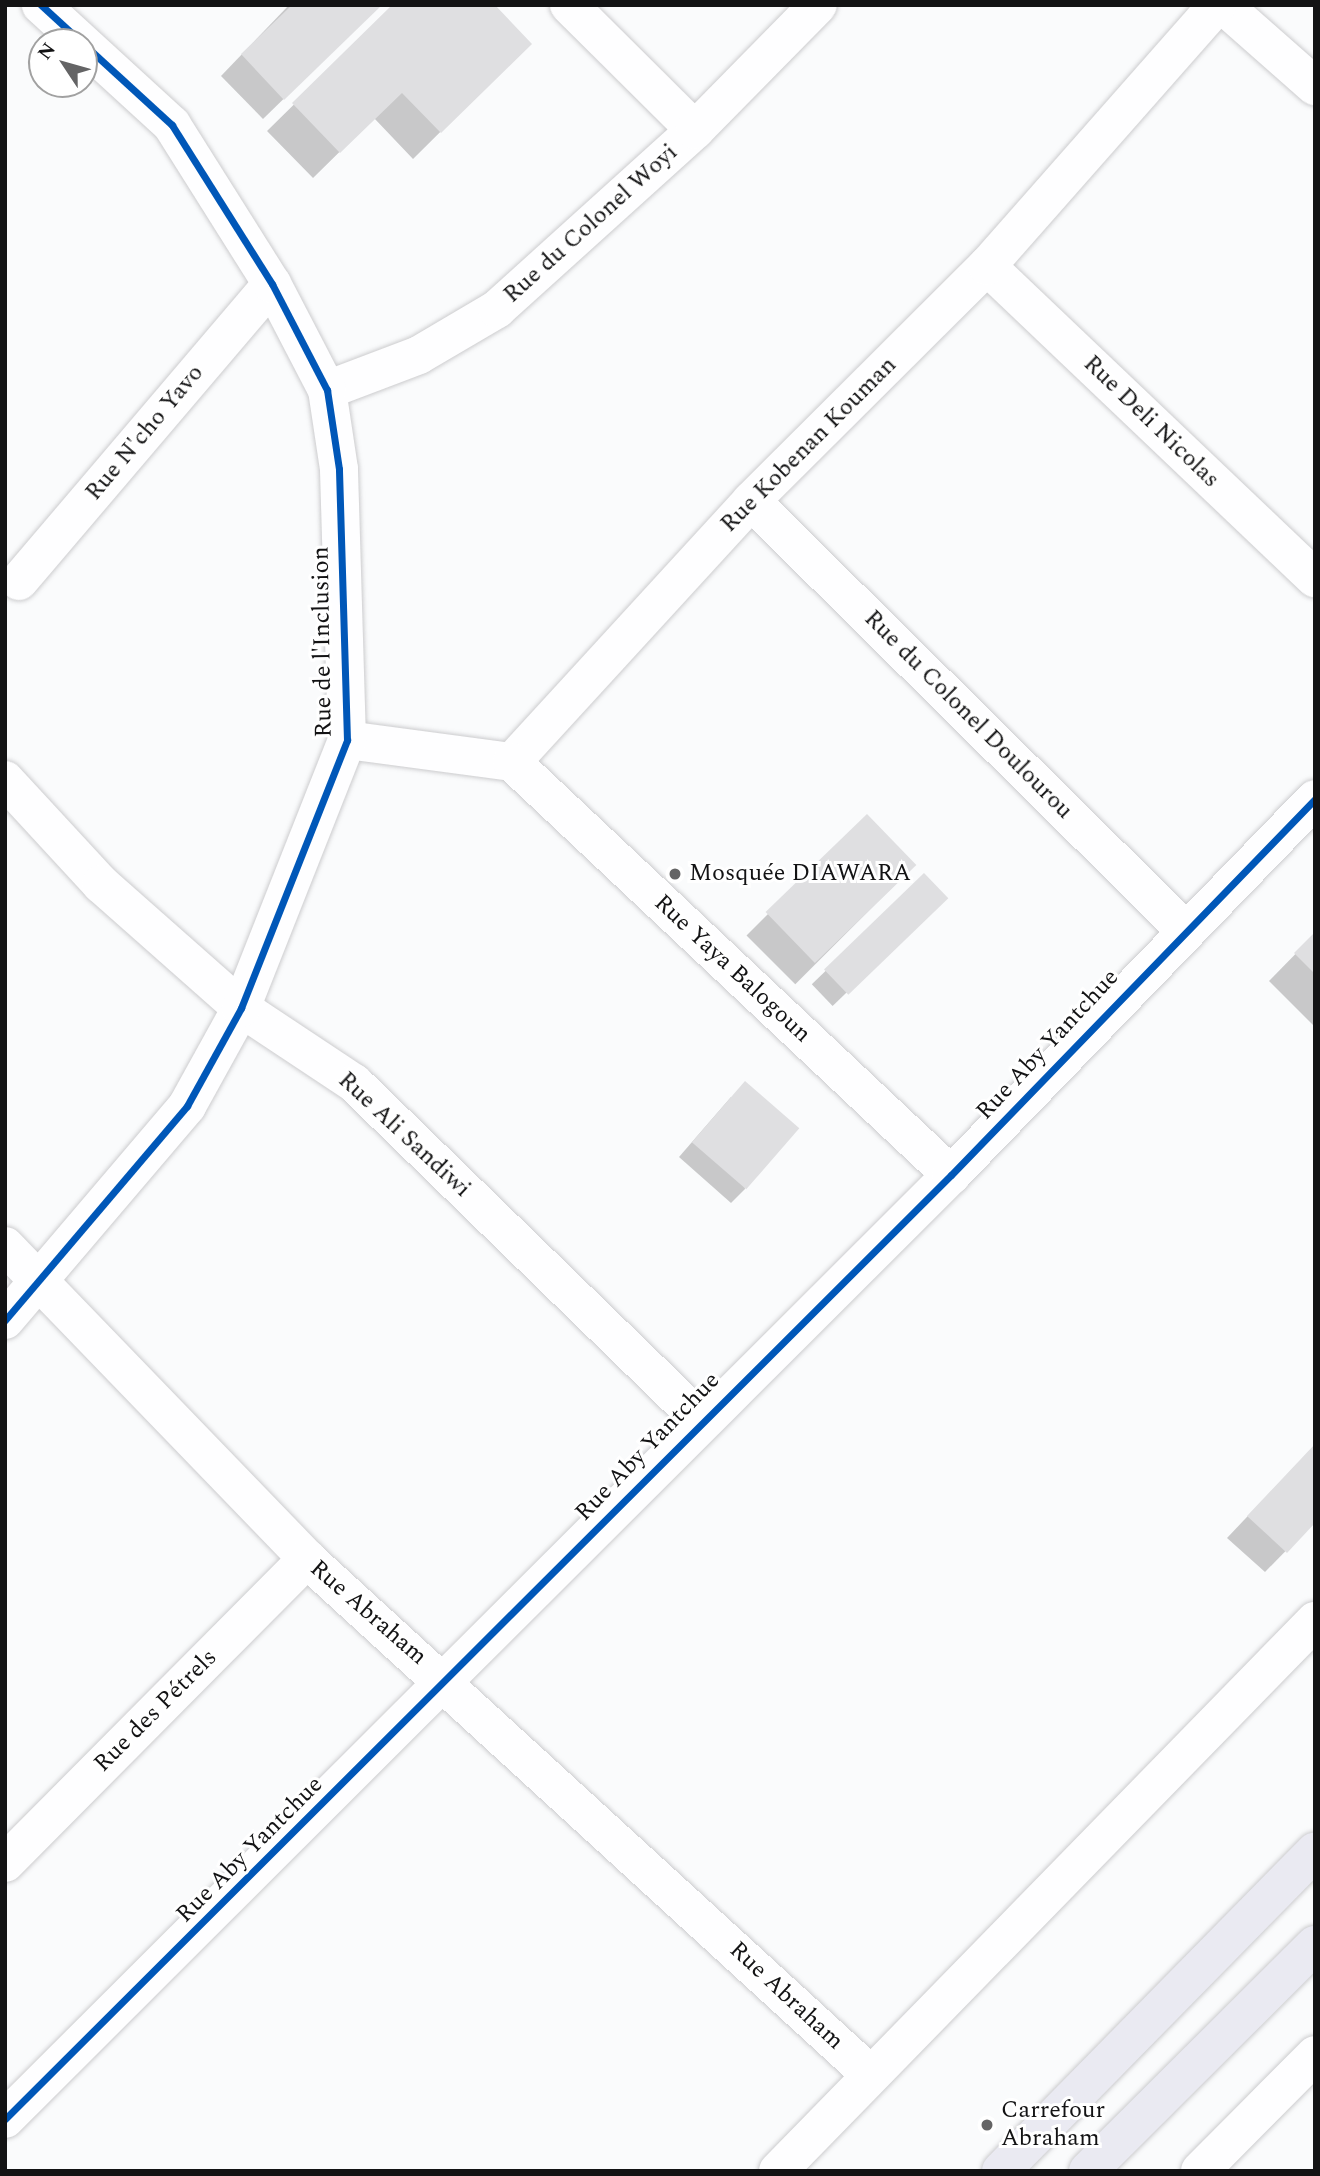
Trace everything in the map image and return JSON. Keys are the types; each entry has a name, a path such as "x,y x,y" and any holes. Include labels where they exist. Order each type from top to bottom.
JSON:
{"highway":[{"path":"1001,2171 1315,1852"},
{"path":"1088,2171 1315,1945"}],"street":[{"name":"Rue de l'Inclusion","path":"5,1320 43,1282 187,1106 241,1008 347,740 339,469 327,390 272,284 172,125 41,5"},
{"path":"569,5 695,130"},
{"name":"Rue du Colonel Woyi","path":"327,390 419,355 496,309 695,130 818,5"},
{"name":"Rue Kobenan Kouman","path":"512,762 751,502 987,266 1217,5"},
{"path":"1223,5 1315,86"},
{"name":"Rue Deli Nicolas","path":"987,266 1315,578"},
{"name":"Rue N'cho Yavo","path":"19,581 272,284"},
{"name":"Rue du Colonel Doulourou","path":"751,502 1184,929"},
{"path":"347,740 512,762"},
{"name":"Rue Yaya Balogoun","path":"512,762 951,1175"},
{"name":"Rue Ali Sandiwi","path":"5,779 101,884 241,1008 354,1083 700,1420"},
{"name":"Rue Aby Yantchue","path":"5,2119 447,1682 700,1420 951,1175 1184,929 1315,799"},
{"name":"Rue Abraham","path":"5,1246 43,1282 307,1559 447,1682 871,2075"},
{"name":"Rue des Pétrels","path":"5,1863 307,1559"},
{"path":"778,2171 1315,1621"},
{"path":"1200,2171 1315,2055"}],"building":[{"path":"292,5 382,5 284,100 241,54"},
{"path":"392,5 495,5 532,44 441,133 402,93 340,153 292,103"},
{"path":"867,814 916,865 815,963 766,912"},
{"path":"924,873 948,898 848,995 824,970"},
{"path":"1315,932 1315,974 1294,953"},
{"path":"745,1081 799,1128 746,1189 692,1142"},
{"path":"1315,1444 1315,1523 1287,1553 1247,1516"}],"cycle path":[{"path":"5,1320 187,1106 241,1008 347,740 339,469 327,390 272,284 172,125 41,5"},
{"path":"5,2119 951,1175 1315,799"}],"place":[{"name":"Mosquée DIAWARA","path":"675,874"},
{"name":"Carrefour Abraham","path":"987,2125"}]}
